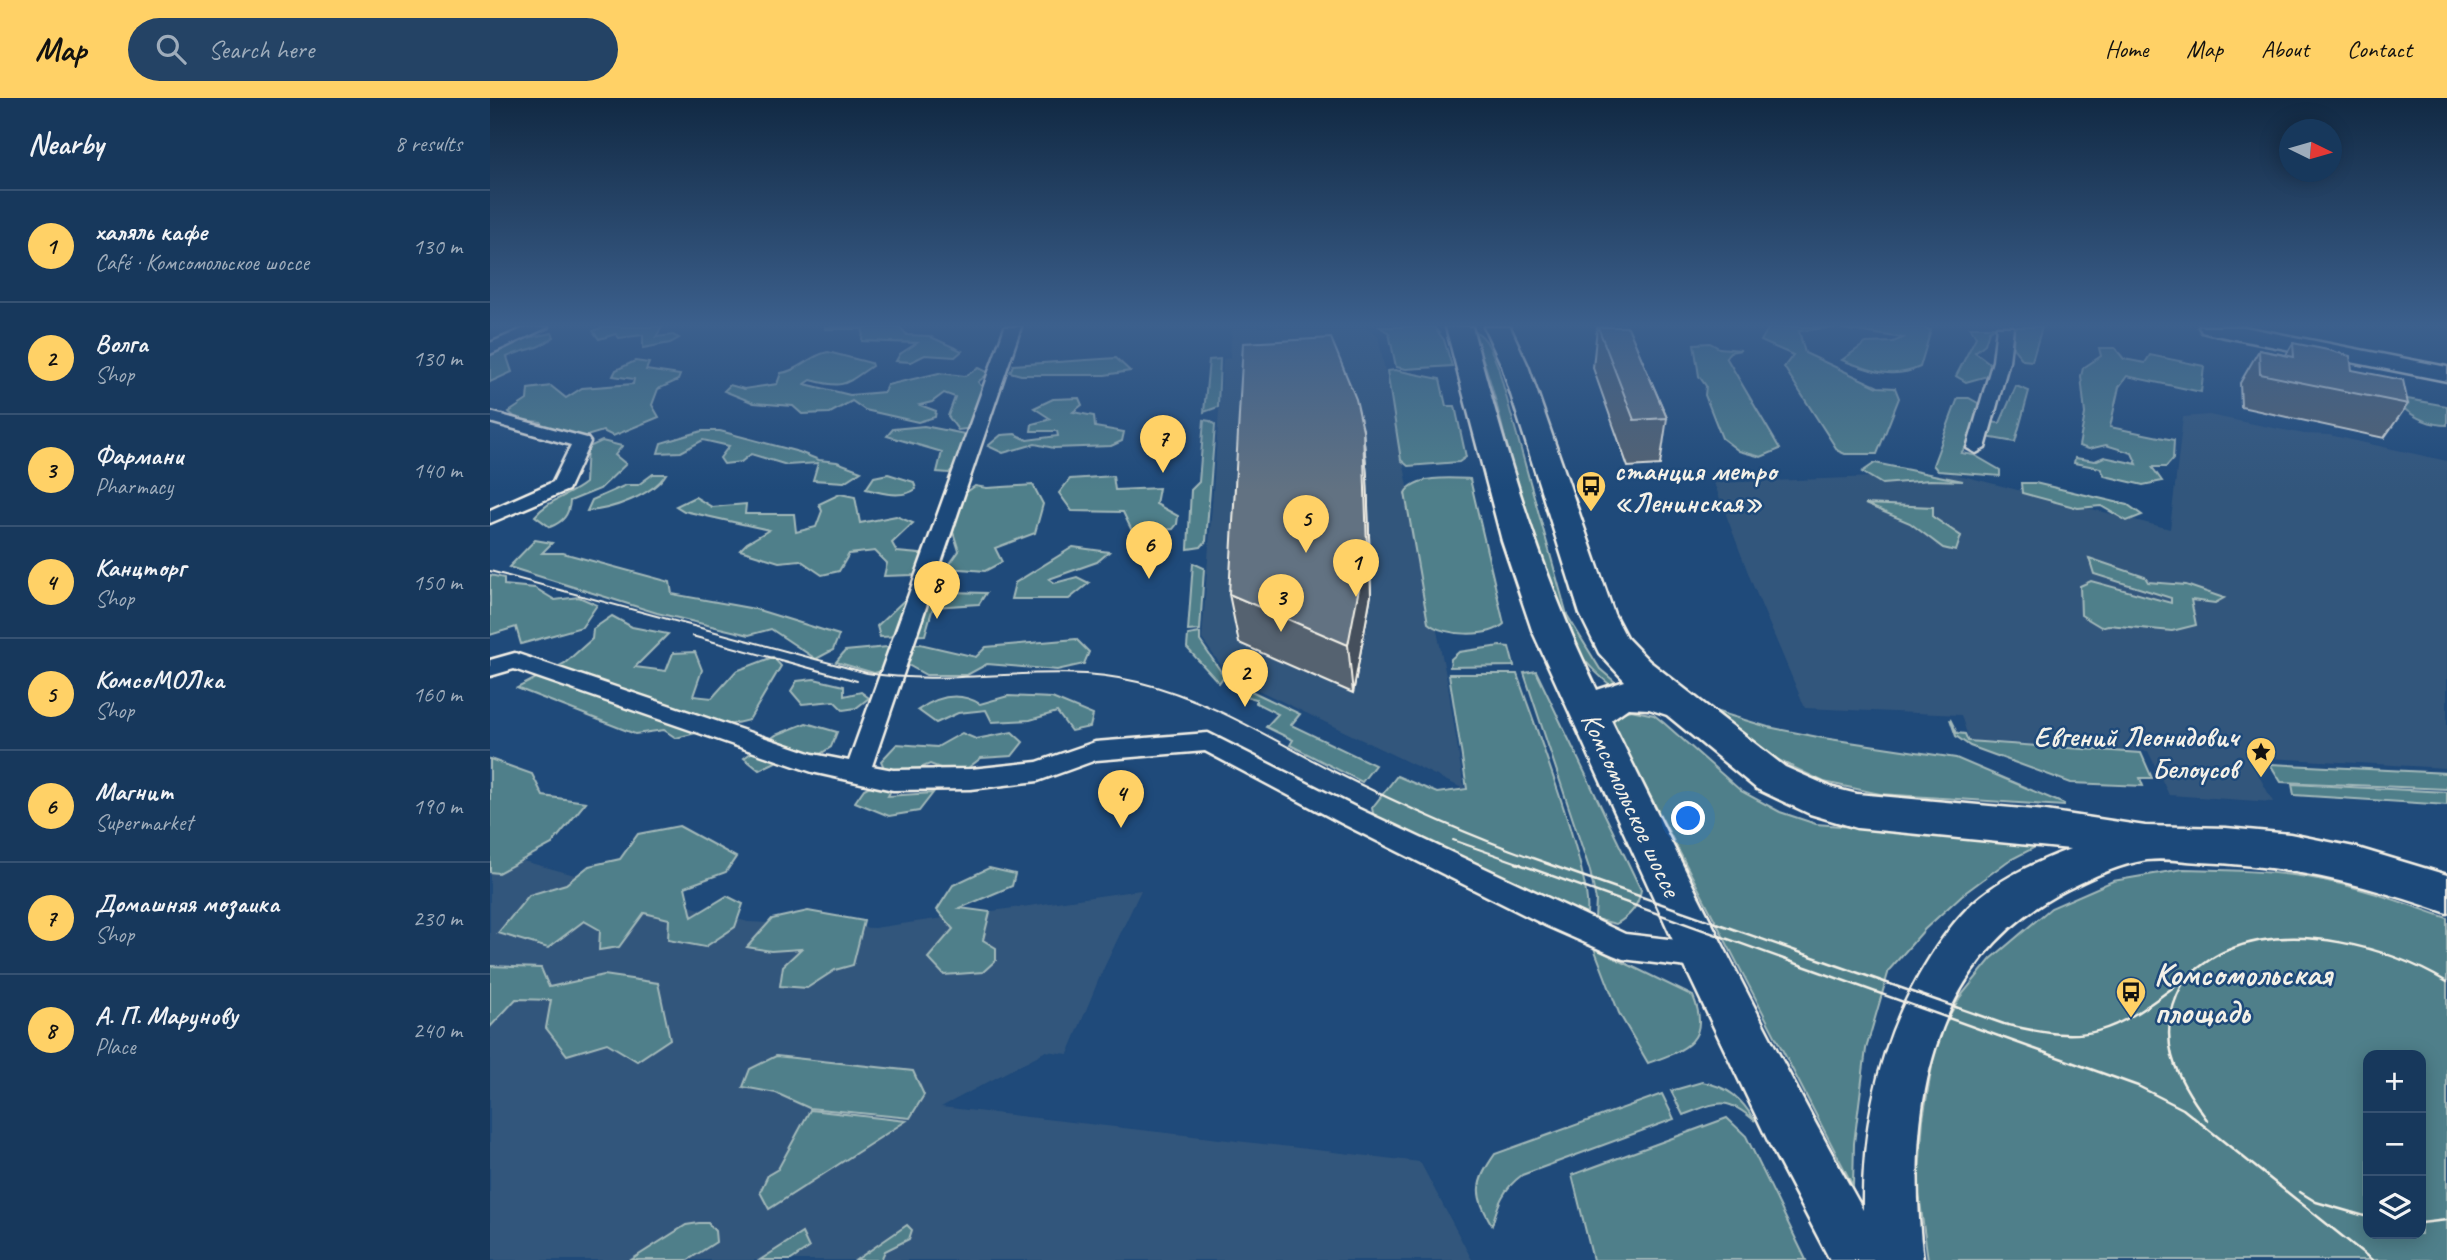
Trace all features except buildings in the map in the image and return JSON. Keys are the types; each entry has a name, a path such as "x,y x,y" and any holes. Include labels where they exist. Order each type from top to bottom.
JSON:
{"main road":[{"name":"Комсомольское шоссе","path":"1475,381 1495,467 1535,594 1703,956 1788,1127 1860,1260"},
{"path":"1519,381 1569,523 1597,614 1612,644 1636,670 1771,778 1824,803 1857,811 2046,828 2145,843 2220,844 2286,851 2364,867 2447,894"},
{"path":"1592,718 1600,704 1613,697 1633,693 1655,696 1683,707"},
{"path":"1895,1260 1889,1225 1891,1140 1903,1064 1929,997 1961,951 1987,918 1996,911 2034,884 2082,862 2145,843"}],"street":[{"path":"857,774 994,381"},
{"path":"1976,448 1994,381"},
{"path":"490,417 581,442 561,486 490,517"},
{"path":"490,668 515,661 812,763 893,780 971,779 1038,771 1096,751 1208,742 1350,816 1557,917 1623,946 1703,956"}],"shaded area":[{"path":"1221,381 1387,381 1448,686 1464,789 1229,676 1202,639"},
{"path":"2209,415 2304,434 2329,435 2447,461 2447,768 2249,757 2273,802 2169,795 2148,751 1969,740 1961,715 1805,708 1752,583 1714,483 1955,474 2170,529 2183,417"},
{"path":"490,852 748,922 874,928 1141,890 1100,976 1068,1054 1046,1051 941,1107 1420,1162 1472,1260 490,1260"}],"green space":[{"path":"634,381 675,381 658,389 652,405 659,417 613,436 603,431 573,440 546,440 538,433 541,422 518,420 509,412 527,400 528,389 551,386 566,398 582,388 633,384"},
{"path":"778,381 809,381 805,384 850,395 884,392 887,385 903,381 979,381 985,391 974,428 958,430 948,416 955,397 944,393 932,402 920,405 936,411 935,417 918,422 865,410 852,401 830,413 802,414 793,406 754,403 724,391 730,385 744,389 777,384"},
{"path":"817,381 848,381 837,385"},
{"path":"1207,381 1219,381 1218,407 1204,412"},
{"path":"1389,381 1440,381 1446,406 1455,406 1466,457 1459,462 1408,466 1401,460"},
{"path":"1490,381 1502,381 1567,615 1600,669 1622,688 1615,689 1595,671 1584,659 1562,624 1531,544"},
{"path":"1703,381 1740,381 1780,449 1761,457 1739,451 1722,438 1705,395 1706,386"},
{"path":"1793,381 1866,381 1878,387 1895,388 1899,398 1877,454 1845,454 1838,451"},
{"path":"2082,381 2123,381 2119,387 2110,427 2174,440 2173,459 2166,467 2152,467 2162,481 2143,485 2105,476 2100,468 2074,463 2075,458 2095,461 2104,457 2137,464 2132,453 2106,445 2089,449 2079,446 2085,414"},
{"path":"2151,381 2202,381 2201,392"},
{"path":"2016,386 2029,391 2015,442 1975,435 1961,453 1974,455 2000,470 2000,476 1938,471 1933,465 1958,398 1969,398 1978,403 1977,421 2000,423"},
{"path":"1079,398 1082,405 1073,412 1094,416 1095,427 1124,432 1122,441 1111,446 1054,448 1035,444 1003,453 988,446 1001,435 1015,434 1027,440 1058,436 1057,431 1031,431 1032,424 1051,419 1034,408 1053,399"},
{"path":"2402,398 2447,406 2447,425 2429,422 2412,414 2402,407"},
{"path":"1204,420 1215,425 1206,541 1201,547 1188,549 1191,490 1199,482"},
{"path":"924,426 970,435 965,455 949,473 937,472 942,452 887,436 893,429"},
{"path":"702,431 720,431 819,460 837,462 861,471 844,482 813,480 818,463 787,465 751,454 741,462 724,464 720,458 729,446 703,440 681,452 658,453 661,443"},
{"path":"602,441 622,446 615,455 626,464 600,489 570,501 567,514 558,523 550,527 535,516 546,506 585,483 587,448"},
{"path":"1875,463 1963,481 1930,480 1882,484 1862,472"},
{"path":"653,474 666,474 642,495 608,508 587,511 592,500 626,485 638,485"},
{"path":"888,474 914,482 916,489 898,494 866,489 874,477"},
{"path":"1113,476 1115,490 1159,488 1156,504 1178,516 1173,529 1133,533 1123,512 1072,511 1059,493 1070,479"},
{"path":"1470,479 1504,624 1487,632 1466,634 1444,631 1428,623 1405,493 1410,487 1425,480"},
{"path":"2021,483 2035,483 2128,505 2142,515 2127,521 2101,506 2078,508 2022,493"},
{"path":"1033,485 1043,504 1035,533 995,548 1002,562 985,571 947,568 959,551 953,532 964,494 975,486 987,488"},
{"path":"840,494 855,497 860,523 896,516 913,523 892,543 897,552 930,555 928,565 914,575 884,576 887,563 875,551 849,554 839,571 822,575 800,560 779,562 740,550 769,530 684,511 676,506 695,497 712,507 746,504 745,514 794,514 796,532 816,527 822,511 819,504"},
{"path":"1865,504 1933,507 1933,517 1961,536 1956,551 1943,548 1910,523"},
{"path":"535,540 552,543 542,553 563,553 670,582 672,594 755,609 839,635 833,650 816,659 771,629 749,635 657,613 509,567"},
{"path":"1073,547 1109,552 1097,562 1049,579 1055,583 1077,577 1089,583 1069,599 1011,599 1015,583"},
{"path":"2089,558 2145,577 2148,582 2186,585 2224,598 2215,603 2191,600 2196,625 2172,631 2108,625 2101,627 2081,615 2080,586 2091,581 2171,603 2171,598 2094,574"},
{"path":"1193,563 1204,568 1200,630 1188,631"},
{"path":"490,575 504,578 504,585 535,588 555,600 579,597 597,605 582,627 521,644 516,627 490,635"},
{"path":"914,591 986,593 979,604 933,607 925,635 880,637 877,626"},
{"path":"612,616 632,627 668,634 635,667 666,671 673,653 695,652 702,670 693,696 712,698 736,671 773,657 781,666 749,720 676,738 664,730 635,734 517,688 565,663 592,639 593,629"},
{"path":"1200,633 1200,641 1224,676 1219,683 1187,648 1188,635"},
{"path":"1076,639 1089,652 1084,664 1057,670 987,664 967,675 926,675 908,665 874,673 836,662 845,651 920,644 976,657 986,647"},
{"path":"1509,647 1514,666 1450,667 1451,659 1459,652"},
{"path":"1536,671 1641,890 1633,910 1616,924 1595,919 1596,900 1590,871 1524,673"},
{"path":"1449,674 1517,674 1573,838 1587,900 1586,917 1374,818 1372,808 1397,776 1437,793 1467,789"},
{"path":"814,679 844,686 844,696 861,692 869,698 856,708 843,710 834,701 802,704 791,691 797,681"},
{"path":"1247,689 1300,714 1291,725 1375,765 1362,782 1290,745 1293,740 1266,727 1278,714 1256,703 1256,699 1242,695"},
{"path":"1008,696 1052,698 1093,715 1090,727 1071,731 1057,712 1030,720 992,722 986,710 958,713 936,723 918,710 933,701 949,697 964,697 980,704"},
{"path":"1708,709 1768,727 1823,738 1956,758 2064,806 1880,794 1824,782 1774,758"},
{"path":"1631,710 1654,715 1741,791 1780,812 1816,824 2045,842 2008,861 1962,895 1925,929 1889,970 1866,1049 1854,1143 1853,1186 1615,728 1613,719 1616,714"},
{"path":"1950,719 1957,733 1965,734 1968,741 2141,753 2152,778 2140,778 2143,786 2071,783 1970,746 1956,736"},
{"path":"806,723 837,732 831,747 811,760 790,755 759,770 744,758 776,735"},
{"path":"1012,732 1023,742 1012,756 981,758 959,775 930,764 898,777 888,796 933,793 919,811 889,816 855,802 864,789 888,777 881,761 897,744 937,747 962,733 976,739"},
{"path":"490,759 532,774 543,796 586,802 552,844 498,873 490,872"},
{"path":"2270,764 2447,773 2447,789 2281,782"},
{"path":"2292,784 2447,792 2447,805 2294,795"},
{"path":"679,826 736,857 726,872 685,887 692,917 727,896 743,904 735,927 705,947 668,940 669,919 644,913 619,947 599,950 600,930 584,921 548,948 498,933 529,895 566,884 589,866 620,859 638,834"},
{"path":"989,868 1015,874 1012,886 960,908 990,912 983,940 996,948 996,960 983,972 944,975 928,958 953,929 937,910 953,885"},
{"name":"Комсомольская площадь","path":"2183,869 2245,871 2325,880 2361,889 2447,918 2447,1260 1928,1260 1918,1187 1923,1119 1934,1054 1943,1027 1960,997 1991,959 2051,908 2113,881"},
{"path":"808,911 864,921 853,965 835,970 807,988 780,986 783,966 801,949 771,951 747,947 772,919"},
{"path":"1594,948 1693,996 1699,1024 1692,1042 1648,1063 1619,1013"},
{"path":"490,966 541,968 549,987 604,975 658,983 670,1039 637,1061 607,1043 567,1055 546,1028 551,1000 516,999 490,1027"},
{"path":"776,1056 913,1071 924,1095 910,1118 809,1108 776,1093 743,1087 750,1069"},
{"path":"1702,1082 1727,1090 1745,1106 1755,1121 1736,1107 1721,1103 1683,1115 1671,1091"},
{"path":"1662,1094 1674,1119 1522,1175 1502,1197 1492,1225 1482,1205 1479,1189 1483,1173 1495,1154"},
{"path":"810,1110 906,1121 769,1209 760,1192 768,1175 778,1169"},
{"path":"1727,1118 1746,1136 1806,1260 1593,1260 1572,1175"},
{"path":"708,1223 715,1231 716,1242 688,1260 631,1260 686,1225"},
{"path":"907,1225 912,1230 909,1239 885,1251 881,1260 856,1260"},
{"path":"802,1233 809,1248 791,1260 760,1260"}],"tram line":[{"path":"490,571 867,673 935,678 1071,673 1104,676 1164,689 1215,709 1414,810 1550,864"},
{"path":"692,636 857,681"},
{"path":"1453,840 1521,864"},
{"path":"1516,863 2138,1086 2183,1109 2372,1260"},
{"path":"1545,863 2004,1024 2058,1034 2098,1031 2116,1024 2155,1001 2215,956 2254,942 2282,938 2340,942 2369,949 2397,958 2447,982"},
{"path":"2182,985 2170,1022 2172,1056 2186,1089 2208,1121"},
{"path":"2300,1192 2316,1202 2363,1216"},
{"path":"2426,1222 2447,1220"}],"place":[{"name":"Домашняя мозаика","path":"1163,473"},
{"name":"станция метро «Ленинская»","path":"1591,513"},
{"name":"КомсоМОЛка","path":"1306,553"},
{"name":"Магнит","path":"1149,579"},
{"name":"халяль кафе","path":"1356,597"},
{"name":"А. П. Марунову","path":"937,619"},
{"name":"Фармани","path":"1281,632"},
{"name":"Волга","path":"1245,707"},
{"name":"Евгений Леонидович Белоусов","path":"2261,779"},
{"name":"Канцторг","path":"1121,828"},
{"name":"Комсомольская площадь","path":"2131,1019"}]}
